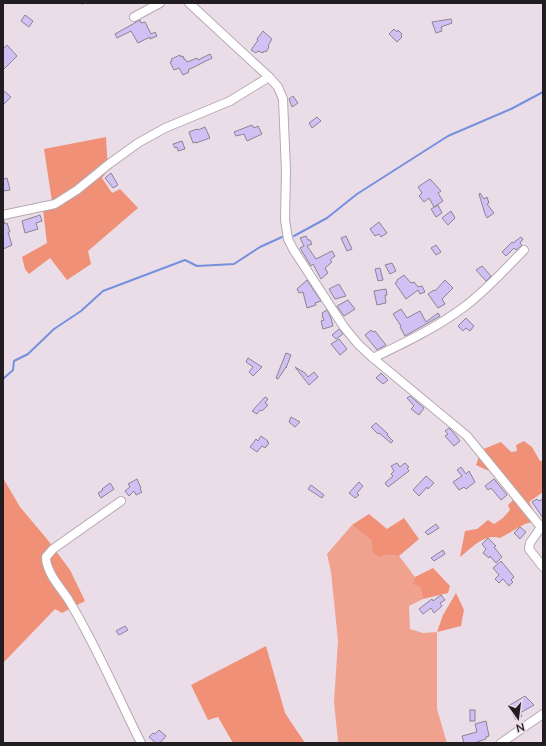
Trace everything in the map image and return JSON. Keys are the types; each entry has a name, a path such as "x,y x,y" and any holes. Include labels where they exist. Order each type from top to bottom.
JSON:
{"street":[{"path":"134,17 160,3"},
{"path":"189,3 278,87 283,99 286,171 285,220 288,239 304,268 344,327 373,358 467,436 542,526 530,543 530,549 543,567"},
{"path":"3,215 55,204 77,190 109,164 138,144 165,128 230,101 269,77"},
{"path":"373,358 431,328 465,307 524,250"},
{"path":"121,501 53,549 46,557 46,563 48,569 68,601 98,655 141,743"},
{"path":"501,743 543,714"}],"shaded area":[{"path":"106,137 108,170 102,178 112,193 120,189 138,208 88,251 91,264 67,280 50,258 29,274 25,269 22,257 47,243 43,210 53,208 44,149"},
{"path":"524,441 532,447 540,461 543,461 543,492 529,502 539,520 525,524 500,538 494,537 483,539 460,557 465,531 477,529 488,520 494,524 503,518 510,510 508,505 513,500 489,471 476,465 481,450 501,442 511,452 517,451 516,445"},
{"path":"3,478 20,507 47,539 70,570 85,601 62,613 55,609 3,663"},
{"path":"369,514 387,529 404,518 419,539 399,556 388,555 380,557 373,552 372,541 352,525"},
{"path":"352,525 372,541 380,557 388,555 399,556 415,577 414,584 420,587 423,599 409,606 410,629 423,633 437,632 437,709 447,743 338,742 334,702 338,641 331,572 327,554"},
{"path":"433,568 450,586 448,593 423,599 420,587 413,584 415,577"},
{"path":"456,593 464,610 461,626 437,632 443,615"},
{"path":"266,646 285,713 305,743 233,743 218,717 208,720 191,685"}],"building":[{"path":"25,15 33,21 29,27 21,21"},
{"path":"451,19 452,23 441,27 442,31 436,33 432,22"},
{"path":"140,20 141,23 145,22 151,34 155,32 157,36 150,39 150,37 138,43 131,31 117,38 115,34"},
{"path":"394,29 397,32 398,30 402,34 402,37 397,42 389,34"},
{"path":"263,31 272,39 266,52 264,51 263,53 258,51 256,53 251,50"},
{"path":"7,45 17,56 3,70 3,49"},
{"path":"210,54 212,58 188,70 189,72 183,75 179,68 174,70 170,62 172,61 171,59 180,55 181,57 183,56 187,62 197,58 198,60"},
{"path":"3,90 11,97 3,105"},
{"path":"293,96 298,103 292,107 289,99"},
{"path":"317,117 321,121 312,128 309,123"},
{"path":"252,125 254,128 258,126 262,134 247,141 244,134 236,136 234,132"},
{"path":"205,127 210,138 193,143 189,132"},
{"path":"182,141 185,149 178,151 177,147 175,148 173,144"},
{"path":"111,173 118,185 113,188 105,178"},
{"path":"7,178 10,190 3,191 3,179"},
{"path":"430,179 441,191 438,193 443,201 434,207 429,198 424,202 419,196 422,193 418,187"},
{"path":"480,193 484,199 487,197 489,203 487,204 494,213 487,218 479,194"},
{"path":"438,205 442,213 436,217 431,209"},
{"path":"451,211 455,218 448,225 442,218"},
{"path":"40,215 42,221 36,223 38,229 25,233 22,221"},
{"path":"4,221 5,224 7,223 10,232 8,232 12,245 3,249 3,222"},
{"path":"379,222 387,233 381,237 379,234 375,236 370,229"},
{"path":"306,236 312,244 307,246 316,259 332,251 335,256 330,260 332,262 325,268 328,273 321,279 313,264 311,266 300,248 304,246 300,238"},
{"path":"346,236 352,249 347,251 341,238"},
{"path":"521,237 523,239 520,243 522,245 516,250 514,248 506,256 502,252 512,242 513,243"},
{"path":"436,245 441,252 436,255 431,248"},
{"path":"392,263 396,271 390,274 385,265"},
{"path":"482,266 491,276 486,281 476,270"},
{"path":"380,268 383,280 378,281 375,269"},
{"path":"404,275 411,283 414,282 418,287 422,286 425,292 420,294 418,290 406,299 395,283"},
{"path":"307,280 321,301 315,303 316,305 307,308 303,292 299,293 297,289"},
{"path":"445,280 453,288 442,299 445,304 438,308 428,294 434,290 435,291"},
{"path":"339,284 346,296 335,299 329,289"},
{"path":"386,289 386,303 377,305 374,291"},
{"path":"348,300 355,309 344,316 337,306"},
{"path":"401,309 407,318 420,311 426,322 438,313 440,316 405,336 400,327 401,326 393,314"},
{"path":"327,310 333,326 323,329 321,321 324,320 322,313"},
{"path":"466,318 474,326 470,331 466,328 463,331 458,326"},
{"path":"339,329 343,334 336,339 332,335"},
{"path":"371,330 373,332 375,331 386,345 377,350 365,335"},
{"path":"339,339 347,349 340,355 331,344"},
{"path":"286,353 291,355 286,368 278,379 276,378"},
{"path":"248,358 262,367 253,376 249,372 253,367 246,362"},
{"path":"295,367 305,373 308,377 314,372 318,377 309,385"},
{"path":"381,373 388,380 383,384 376,378"},
{"path":"410,396 424,408 419,415 411,409 414,406 407,398"},
{"path":"265,397 268,399 265,403 268,405 257,414 252,411"},
{"path":"291,417 300,422 295,427 289,422"},
{"path":"376,423 388,434 387,435 393,441 391,443 371,427"},
{"path":"449,428 460,441 454,446 445,436 448,434 445,431"},
{"path":"261,436 269,443 265,448 262,446 257,452 250,447 256,439 258,441"},
{"path":"397,463 400,467 405,463 409,467 407,468 409,471 388,487 385,483 393,476 391,474 394,471 391,466"},
{"path":"461,467 466,474 469,471 475,482 466,489 464,487 459,490 453,482 462,476 457,470"},
{"path":"426,476 434,483 428,489 427,487 419,496 413,490"},
{"path":"137,479 142,492 136,495 134,491 129,496 125,491 130,487 128,484"},
{"path":"494,479 507,495 501,500 491,488 488,490 485,486"},
{"path":"359,482 363,486 357,493 359,495 355,498 349,493"},
{"path":"110,483 114,489 101,498 98,493"},
{"path":"311,485 324,495 322,498 308,489"},
{"path":"537,499 539,501 543,499 543,518 532,502"},
{"path":"436,524 439,528 428,535 425,532"},
{"path":"520,527 526,532 520,539 514,533"},
{"path":"488,538 496,546 494,547 502,557 496,563 490,556 489,558 483,553 486,549 482,544"},
{"path":"443,550 445,554 434,561 431,558"},
{"path":"501,561 514,577 511,580 513,582 509,586 503,579 499,583 495,579 499,575 493,568"},
{"path":"441,595 445,600 440,603 442,606 434,613 431,608 423,614 419,609 432,599 433,601"},
{"path":"125,626 128,630 119,635 116,631"},
{"path":"525,696 534,705 520,713 522,716 516,720 508,706"},
{"path":"470,710 475,710 475,721 470,721"},
{"path":"486,721 489,736 486,737 486,739 474,743 464,743 462,736 477,732 475,724"},
{"path":"159,730 166,736 160,743 156,743 149,737"}],"waterway":[{"path":"294,236 327,218 357,194 448,136 511,109 543,92"},
{"path":"3,379 13,370 14,361 28,354 54,329 81,311 103,291 185,260 197,266 234,264 260,247 282,237"}]}
